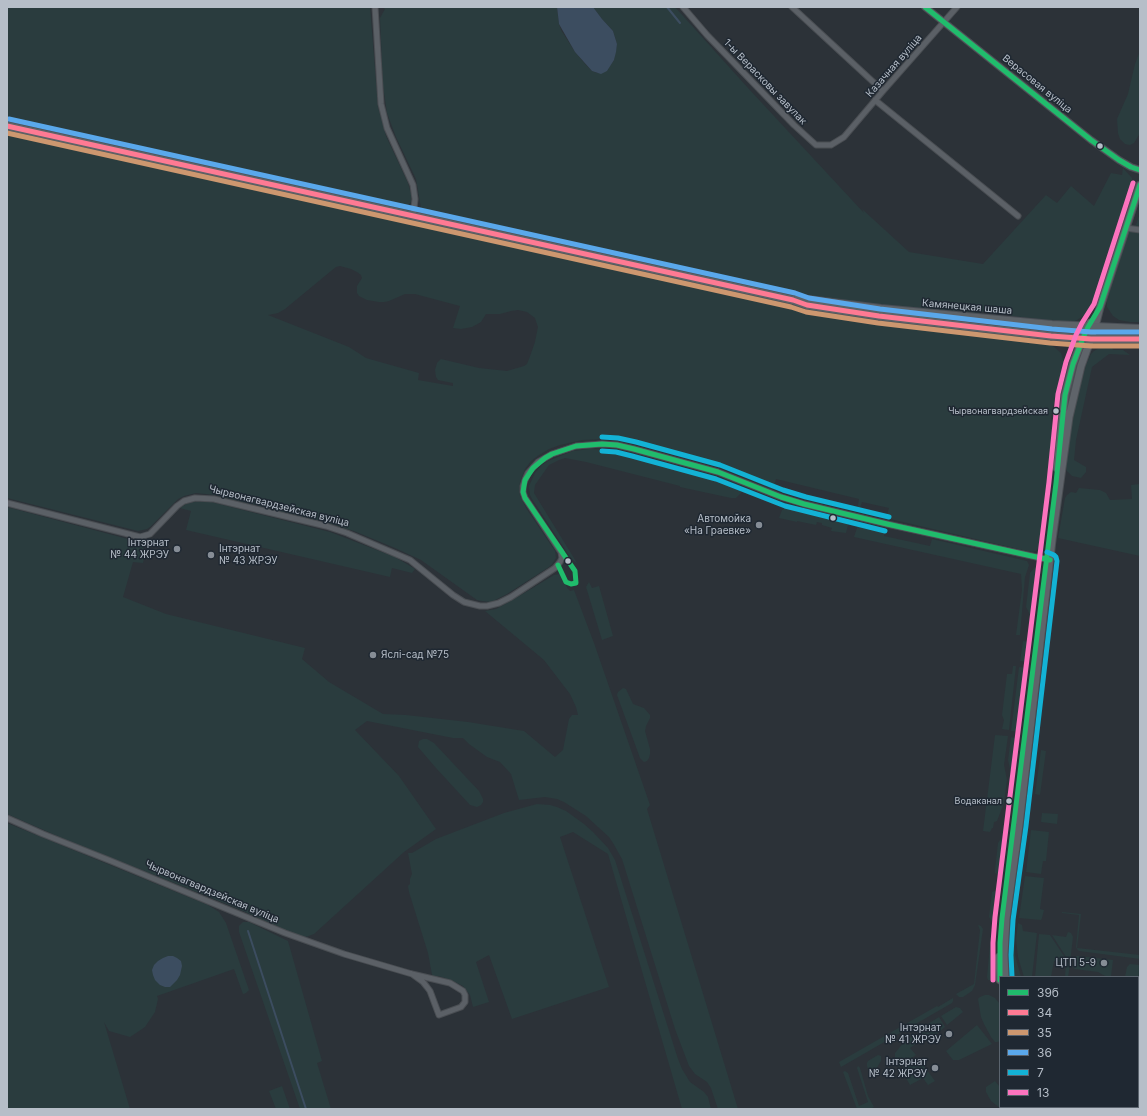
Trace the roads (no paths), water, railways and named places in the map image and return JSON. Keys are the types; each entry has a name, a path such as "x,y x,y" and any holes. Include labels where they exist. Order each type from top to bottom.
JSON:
{"main road":[{"name":"Камянецкая шаша","path":"7,126 793,300 806,305 879,316 1051,336 1140,339"},
{"path":"1000,976 1000,933 1047,560 1070,411 1087,338 1100,307 1140,185"},
{"name":"Камянецкая шаша","path":"793,300 808,300 881,309 1052,325 1140,328"},
{"path":"1005,976 1004,955 1006,919 1019,825 1047,560"}],"street":[{"path":"375,7 381,104 387,128 413,185 416,199 413,216"},
{"name":"1-ы Верасковы завулак","path":"683,7 707,35 794,126 816,145 831,145 844,137"},
{"path":"792,7 883,91"},
{"name":"Верасовая вуліца","path":"924,7 1091,140 1119,160 1140,170"},
{"name":"Казачная вуліца","path":"844,137 957,7"},
{"path":"875,100 1018,216"},
{"path":"1126,228 1140,230"},
{"name":"Чырвонагвардзейская вуліца","path":"7,503 140,537 150,534 176,507 184,501 195,498 214,499 326,526 347,533 410,560 453,595 464,602 487,606 499,603 511,597 555,568 562,558 561,552 525,498 523,486 528,474 538,462 552,454 576,446 602,444 617,445 634,449 718,472 781,497 804,504 1047,560"},
{"name":"Чырвонагвардзейская вуліца","path":"7,818 285,933 344,954 455,986 463,991 466,1002 460,1007 439,1015 430,991 423,982 412,974"}],"water":[{"path":"557,7 593,7 613,31 617,44 616,52 614,60 607,71 601,74 592,71 575,52 559,24"},
{"path":"168,956 177,958 181,961 182,966 177,980 170,987 165,987 160,985 155,980 152,970 158,961"}],"waterway":[{"path":"667,7 680,23"},
{"path":"248,931 306,1109"}],"place":[{"name":"Чырвонагвардзейская","path":"1056,411"},
{"name":"Автомойка «На Граевке»","path":"759,525"},
{"name":"Інтэрнат № 44 ЖРЭУ","path":"177,549"},
{"name":"Інтэрнат № 43 ЖРЭУ","path":"211,555"},
{"name":"Яслі-сад №75","path":"373,655"},
{"name":"Водаканал","path":"1009,801"},
{"name":"ЦТП 5-9","path":"1104,963"},
{"name":"Інтэрнат № 41 ЖРЭУ","path":"949,1034"},
{"name":"Інтэрнат № 42 ЖРЭУ","path":"935,1068"}]}
